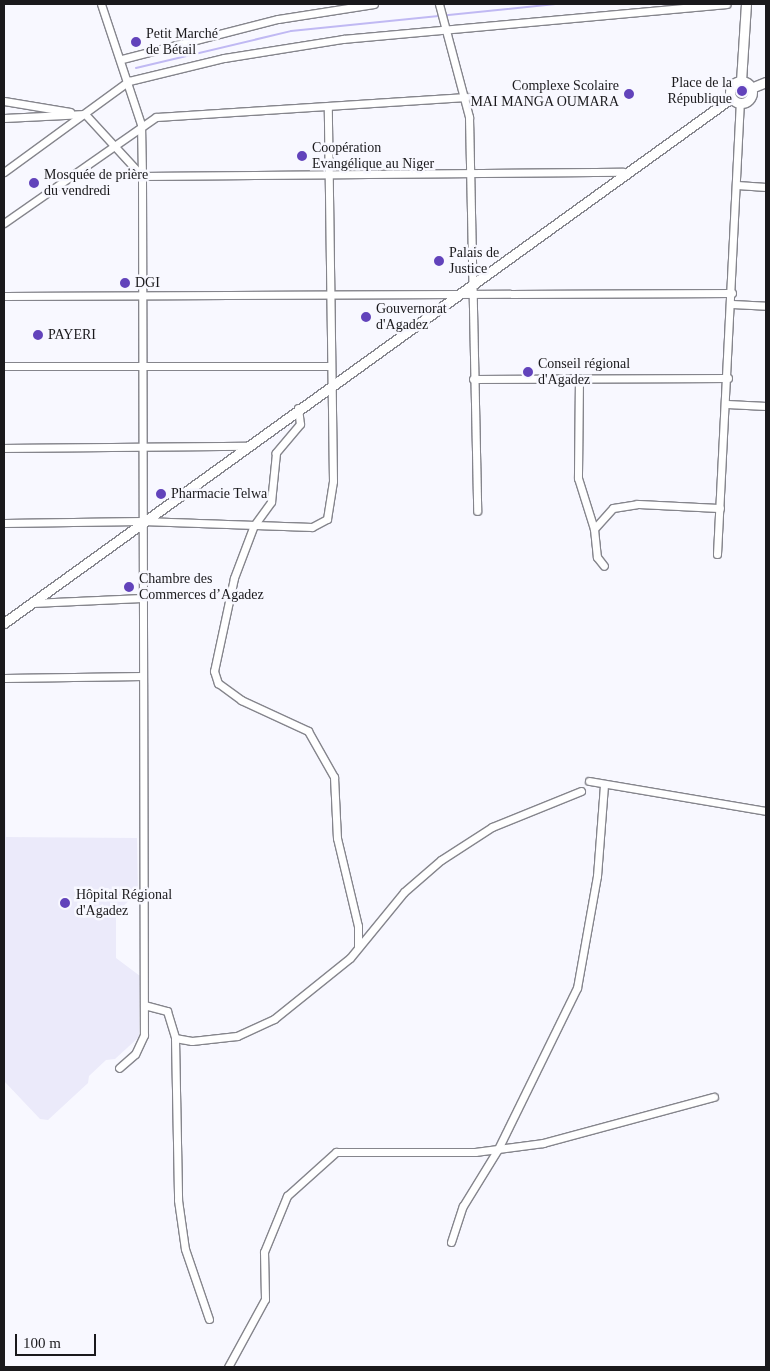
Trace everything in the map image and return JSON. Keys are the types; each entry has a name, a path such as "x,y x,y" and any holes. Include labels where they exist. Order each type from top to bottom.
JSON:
{"main road":[{"path":"742,81 746,4"},
{"path":"742,81 751,88"},
{"path":"731,98 730,88 742,81"},
{"path":"751,88 766,82"},
{"path":"731,98 740,103 748,100 751,88"},
{"path":"4,622 32,604 142,521 331,384 459,296 472,291 623,172 731,98"}],"street":[{"path":"101,4 122,59 141,124 142,176 141,447 144,1005 142,1045 119,1068"},
{"path":"122,59 278,19 374,4"},
{"path":"439,4 466,97 472,173 473,379 477,511"},
{"path":"4,172 129,81 224,58 446,28 726,4"},
{"path":"4,223 141,124 156,117 466,97"},
{"path":"4,101 85,114 111,145 142,176 623,172"},
{"path":"717,554 727,404 740,103"},
{"path":"4,524 142,521 312,527 327,519 333,481 329,296 328,107"},
{"path":"4,118 85,114"},
{"path":"736,185 766,187"},
{"path":"472,291 732,293"},
{"path":"4,296 142,294 459,296"},
{"path":"732,304 766,306"},
{"path":"4,366 141,364 330,366"},
{"path":"579,378 578,478 594,528 597,557 604,566"},
{"path":"473,379 728,378"},
{"path":"727,404 766,406"},
{"path":"298,408 300,424 276,453 271,502 254,525 234,578 214,671 218,683 241,700 308,731 334,777 337,838 358,926 358,947"},
{"path":"4,448 246,446"},
{"path":"594,528 613,508 637,504 720,508"},
{"path":"32,604 142,598"},
{"path":"4,678 143,676"},
{"path":"588,781 766,811"},
{"path":"451,1242 463,1206 498,1149 577,988 597,876 604,784"},
{"path":"175,1038 208,1042 238,1036 274,1019 314,992 358,947 404,892 441,860 492,827 580,791"},
{"path":"144,1005 167,1011 175,1038 178,1200 185,1249 209,1319"},
{"path":"228,1367 265,1299 264,1252 287,1196 336,1152 498,1149 543,1143 714,1097"}],"shaded area":[{"name":"Hôpital Régional d'Agadez","path":"4,683 6,837 137,838 138,892 116,913 116,958 140,976 139,1037 115,1059 106,1060 89,1076 88,1083 48,1120 40,1119 4,1081"}],"waterway":[{"path":"136,68 291,31 556,4"}],"place":[{"name":"Petit Marché de Bétail","path":"136,42"},
{"name":"Place de la République","path":"742,91"},
{"name":"Complexe Scolaire MAI MANGA OUMARA","path":"629,94"},
{"name":"Coopération Evangélique au Niger","path":"302,156"},
{"name":"Mosquée de prière du vendredi","path":"34,183"},
{"name":"Palais de Justice","path":"439,261"},
{"name":"DGI","path":"125,283"},
{"name":"Gouvernorat d'Agadez","path":"366,317"},
{"name":"PAYERI","path":"38,335"},
{"name":"Conseil régional d'Agadez","path":"528,372"},
{"name":"Pharmacie Telwa","path":"161,494"},
{"name":"Chambre des Commerces d’Agadez","path":"129,587"},
{"name":"Hôpital Régional d'Agadez","path":"65,903"}]}
